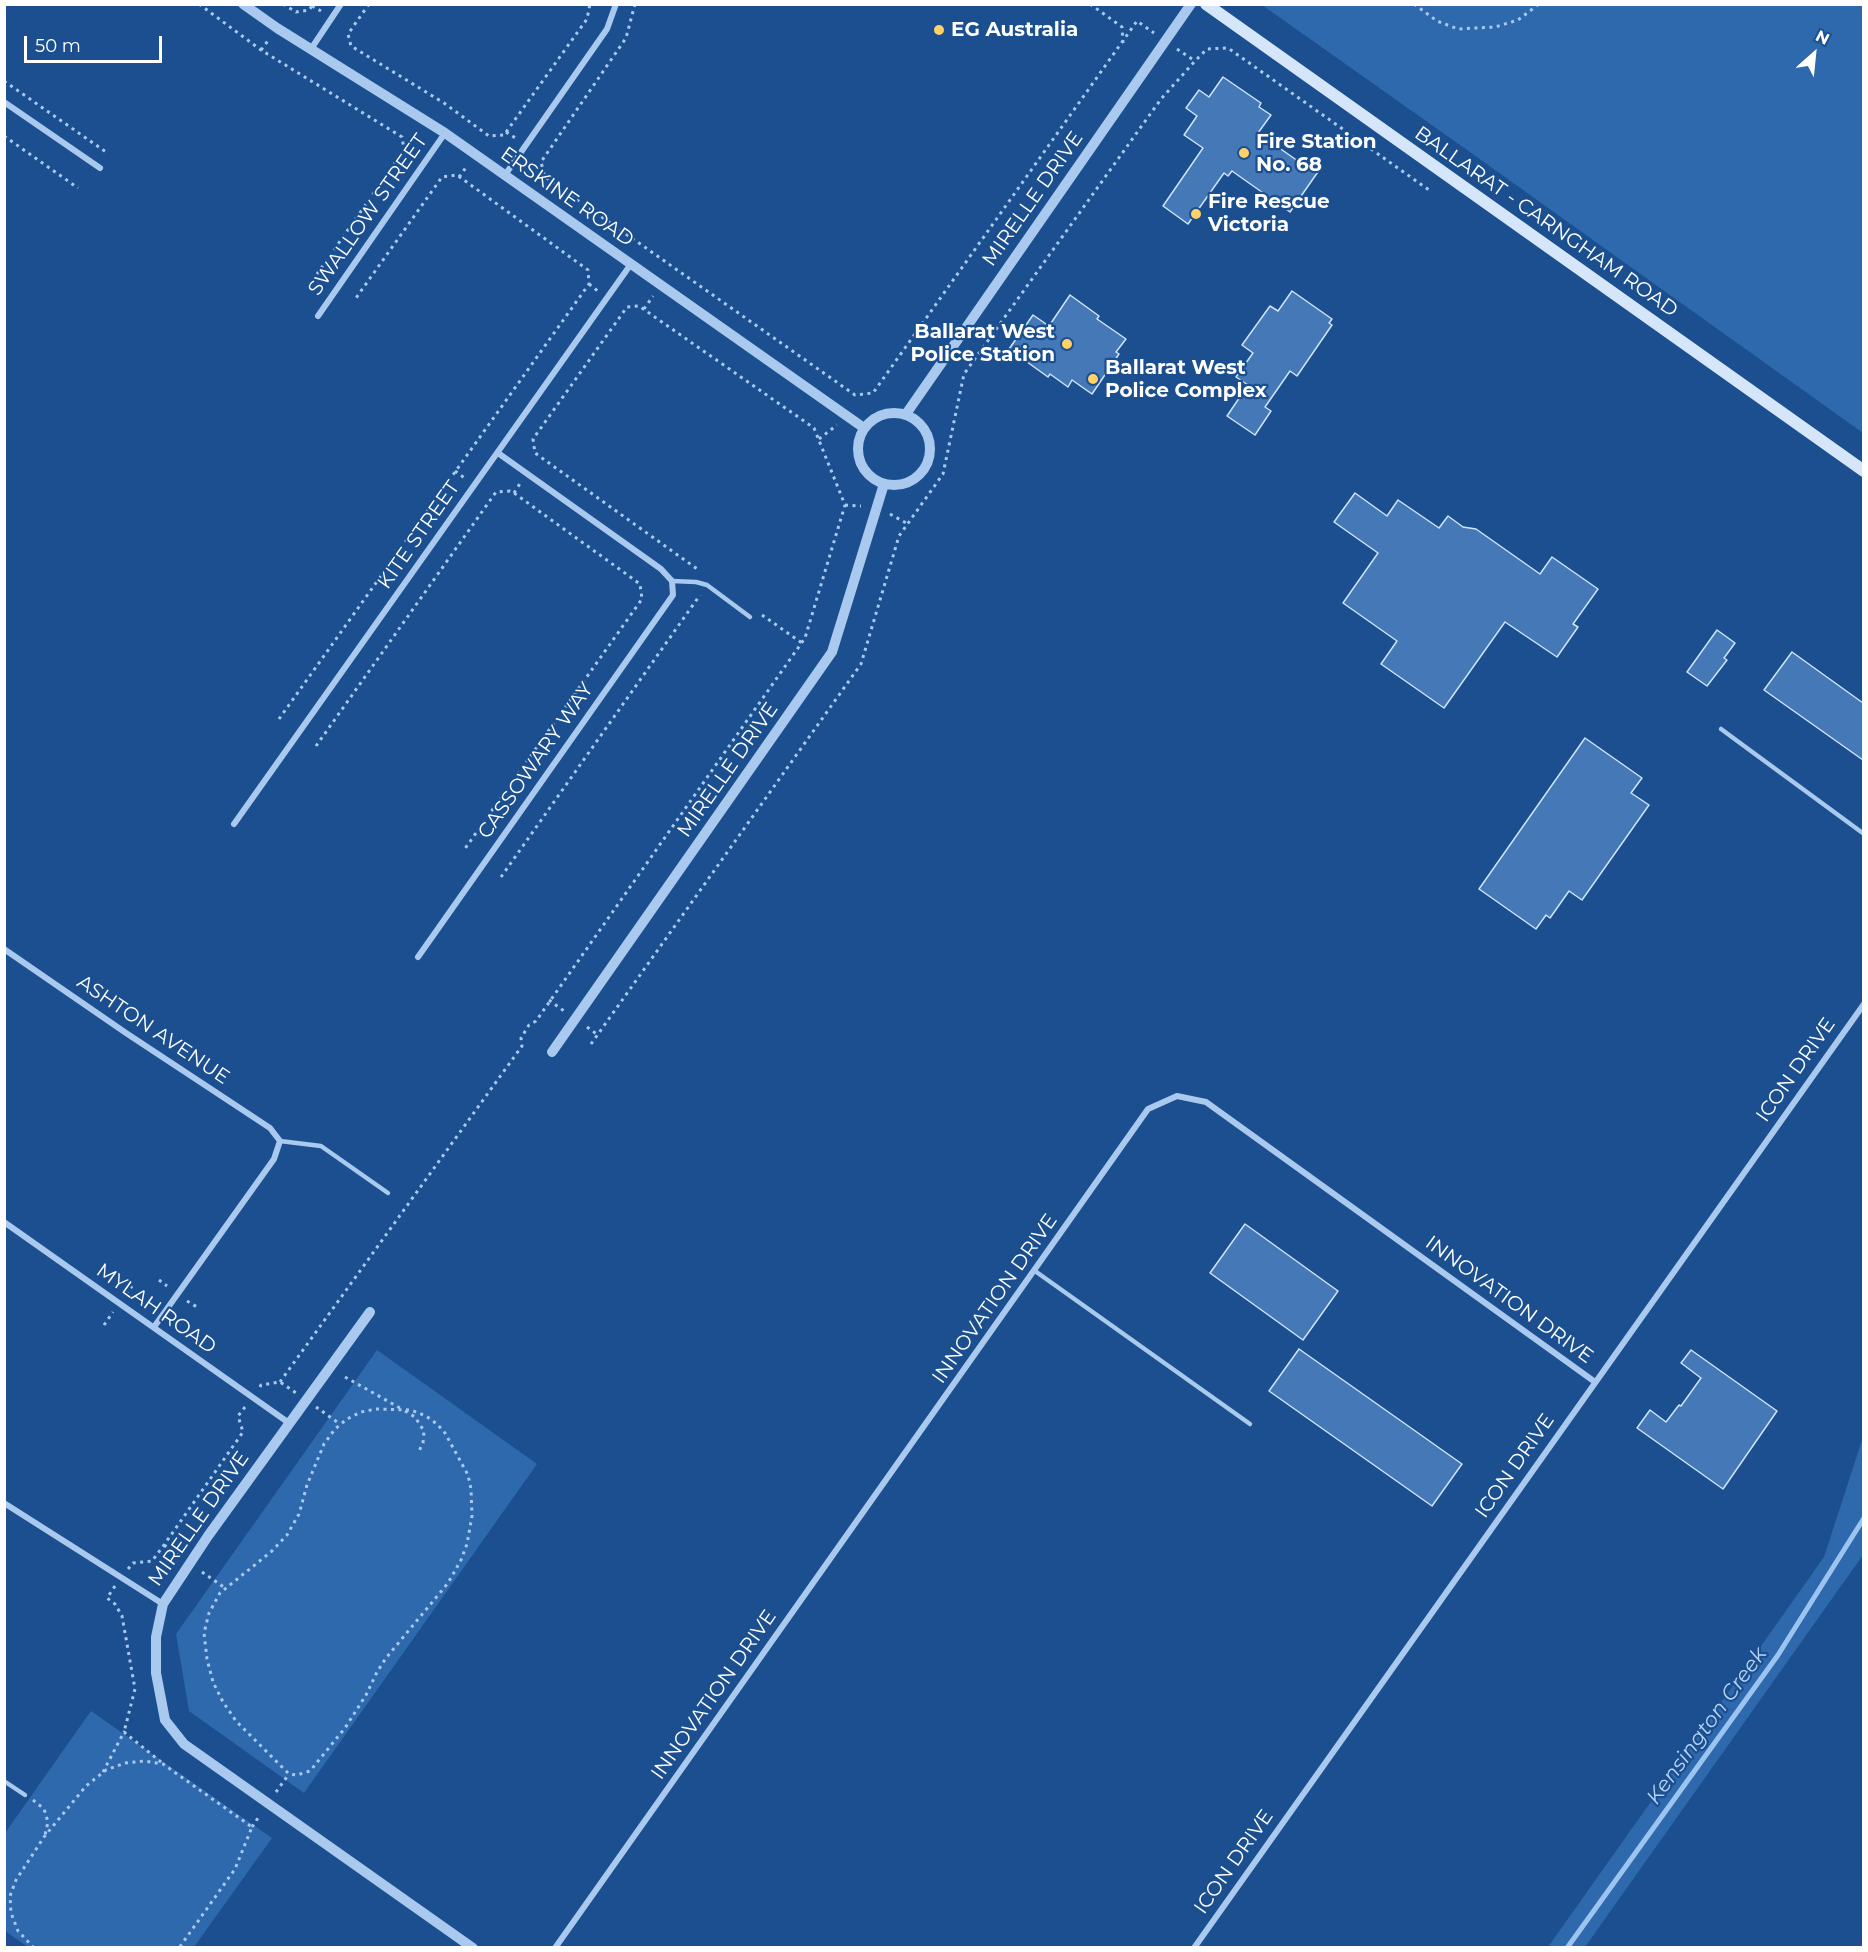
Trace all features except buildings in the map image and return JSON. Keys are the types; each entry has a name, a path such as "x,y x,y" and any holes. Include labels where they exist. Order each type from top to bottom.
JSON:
{"main road":[{"name":"BALLARAT - CARNGHAM ROAD","path":"1206,4 1863,471"}],"street":[{"name":"ERSKINE ROAD","path":"243,4 277,28 445,133 864,428"},
{"path":"312,49 341,4"},
{"path":"505,175 607,29 616,4"},
{"name":"MIRELLE DRIVE","path":"906,414 1191,4"},
{"path":"4,102 100,168"},
{"name":"SWALLOW STREET","path":"318,316 445,133"},
{"name":"KITE STREET","path":"234,825 631,264"},
{"path":"894,412 906,414 917,420 925,429 931,447 928,465 910,482 898,485 884,484 875,480 860,462 859,438 864,428 872,419 894,412"},
{"path":"498,453 661,569 672,581"},
{"name":"MIRELLE DRIVE","path":"552,1052 832,652 884,484"},
{"name":"CASSOWARY WAY","path":"418,957 670,600 673,595 672,581"},
{"name":"ASHTON AVENUE","path":"4,949 270,1128 280,1141"},
{"name":"ICON DRIVE","path":"1194,1947 1863,1004"},
{"name":"INNOVATION DRIVE","path":"555,1947 1149,1109 1177,1096 1206,1102 1595,1382"},
{"path":"154,1327 274,1160 280,1141"},
{"name":"MYLAH ROAD","path":"4,1222 289,1423"},
{"name":"MIRELLE DRIVE","path":"370,1312 208,1536 163,1604 156,1637 156,1673 165,1720 184,1744 473,1947"},
{"path":"4,1503 163,1604"}],"lane":[{"path":"672,581 696,582 706,585 750,617"},
{"path":"1721,729 1863,834"},
{"path":"280,1141 321,1146 388,1193"},
{"path":"1035,1271 1250,1424"},
{"path":"4,1781 25,1795"}],"path":[{"path":"199,4 261,50 402,136 404,150 317,274"},
{"path":"283,4 296,12 309,10 313,4"},
{"path":"369,4 348,34 351,46 444,103 489,136 504,135 587,19 590,4"},
{"path":"635,4 626,38 541,162 545,177 855,395 873,393 1137,21 1195,61"},
{"path":"1090,4 1122,27 1123,42"},
{"path":"1414,4 1437,21 1458,29 1473,29 1495,27 1518,20 1539,4"},
{"path":"591,1044 861,664 899,536 943,474 964,374 1161,99 1195,61 1207,49 1228,48 1429,190"},
{"path":"4,81 106,152"},
{"path":"4,136 78,188"},
{"path":"279,719 589,284 588,270 457,175 442,177 356,298"},
{"path":"102,1773 124,1732 135,1689 122,1616 115,1604 107,1598 133,1563 152,1561 243,1432 238,1416 261,1385 280,1382 318,1326 522,1046 521,1038 529,1025 536,1022 805,638 845,505 814,428 639,306 627,307 533,439 535,453 711,578 501,877"},
{"path":"316,746 496,492 514,493 640,584 642,599 464,849"},
{"path":"756,611 802,643"},
{"path":"345,1377 403,1409 421,1424 424,1436 418,1451"},
{"path":"376,1409 403,1409 426,1416 437,1424 453,1445 468,1475 472,1502 467,1544 448,1583 386,1659 345,1728 310,1771 297,1775 289,1774 236,1721 223,1702 213,1682 207,1659 204,1633 208,1613 220,1593 272,1551 287,1535 299,1514 307,1485 324,1444 336,1429 361,1412 376,1409"},
{"path":"124,1732 163,1764 252,1827 235,1869 179,1947"},
{"path":"34,1947 18,1931 11,1913 10,1896 16,1880 44,1837 86,1786 102,1773 125,1763 144,1761 163,1764"},
{"path":"32,1798 44,1809 48,1822 44,1837"}],"shaded area":[{"path":"1262,5 1863,5 1863,433 1467,150"},
{"path":"377,1350 537,1464 304,1793 189,1711 176,1634"},
{"path":"1863,1437 1863,1555 1585,1947 1548,1947 1824,1557"},
{"path":"91,1711 272,1838 194,1947 28,1947 5,1931 5,1833"}],"waterway":[{"name":"Kensington Creek","path":"1567,1948 1778,1655 1864,1518"}],"place":[{"name":"EG Australia","path":"939,30"},
{"name":"Fire Station No. 68","path":"1244,153"},
{"name":"Fire Rescue Victoria","path":"1196,214"},
{"name":"Ballarat West Police Station","path":"1067,344"},
{"name":"Ballarat West Police Complex","path":"1093,379"}]}
